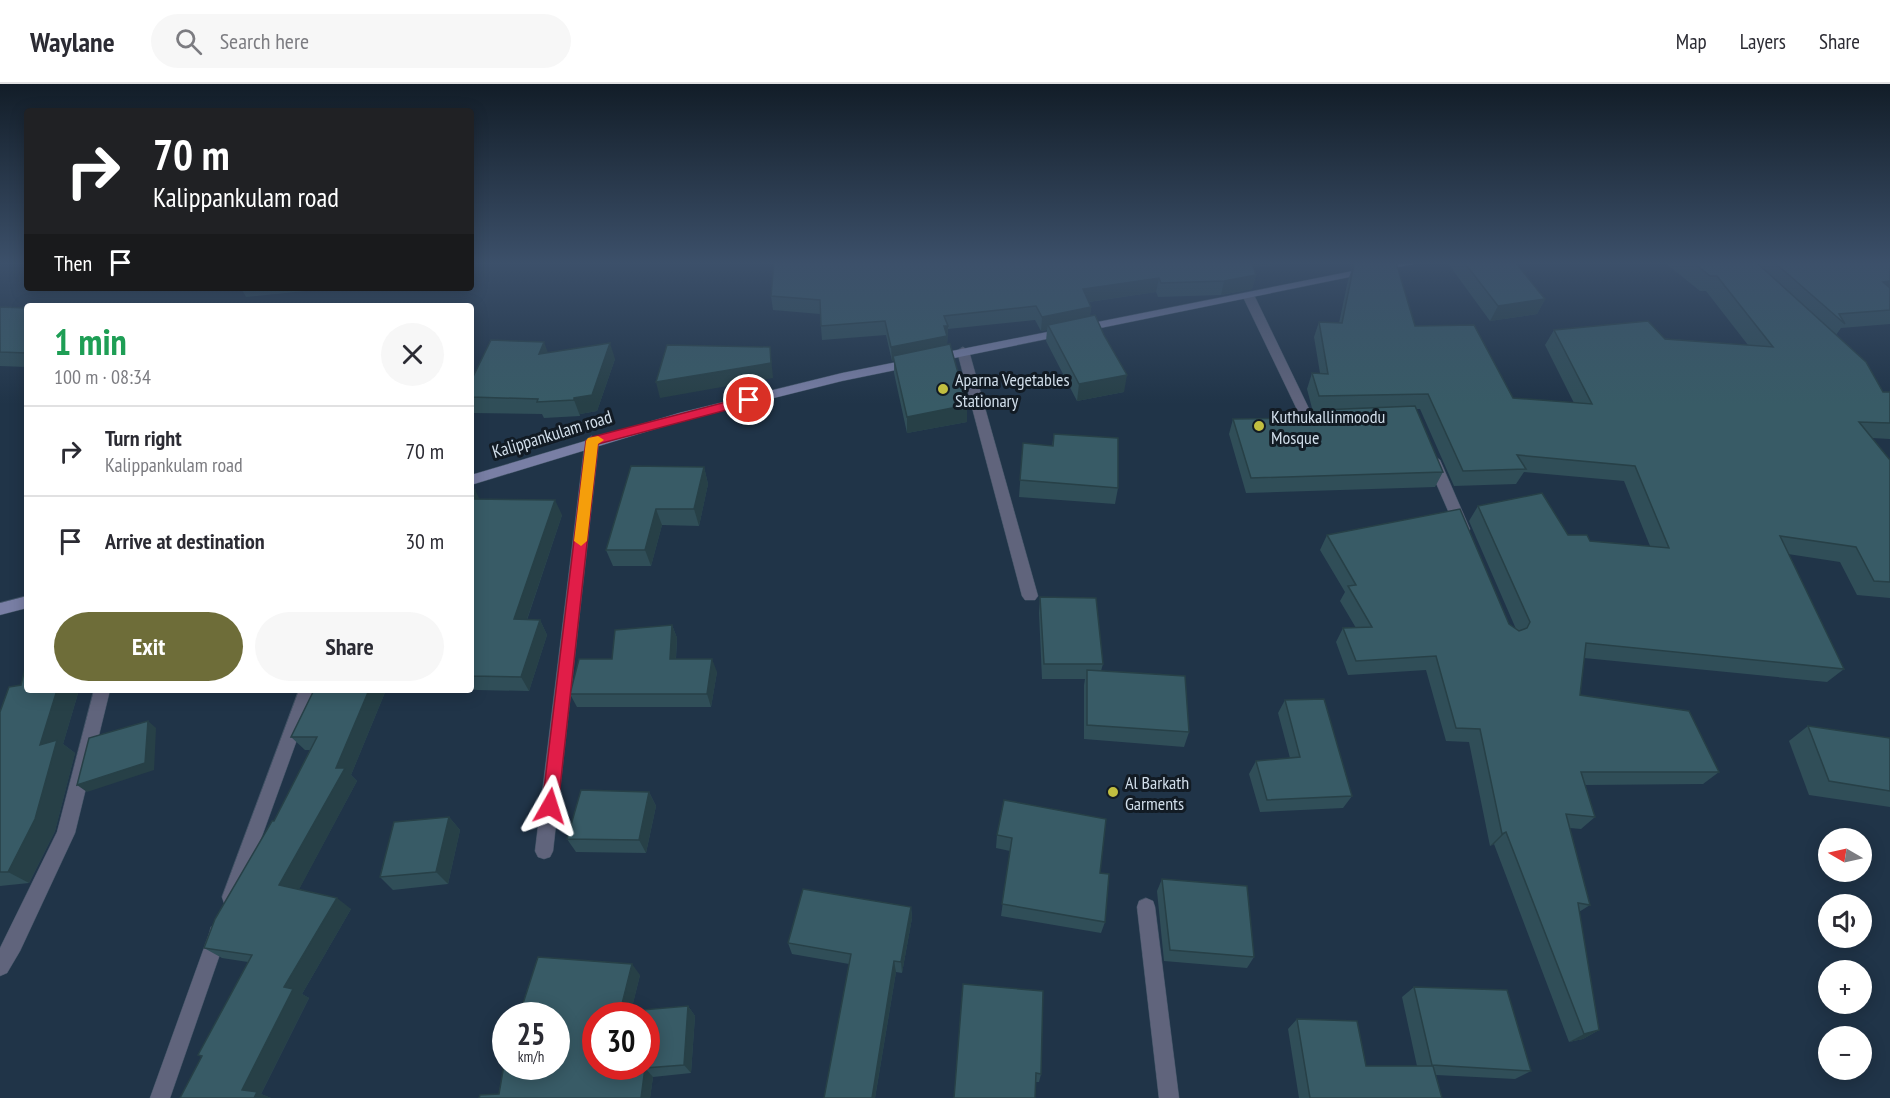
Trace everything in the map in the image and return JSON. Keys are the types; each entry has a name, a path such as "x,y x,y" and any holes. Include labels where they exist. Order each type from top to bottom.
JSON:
{"street":[{"name":"Kalippankulam road","path":"474,479 592,441 842,377 963,351 1184,309"},
{"path":"1254,309 1302,419 1343,418"},
{"path":"963,351 1030,596"},
{"path":"544,851 592,441"},
{"path":"1427,446 1468,542"},
{"path":"0,609 24,603"},
{"path":"0,966 13,944 66,833 101,693"},
{"path":"160,1098 306,693"},
{"path":"1146,907 1169,1098"}],"building":[{"path":"0,309 24,309 24,353 0,352"},
{"path":"820,309 1005,309 944,316 948,326 944,326 947,336 891,347 885,321 821,326"},
{"path":"1038,309 1080,309 1042,317"},
{"path":"1345,309 1410,309 1415,326 1474,325 1513,398 1592,404 1554,330 1648,321 1665,339 1773,347 1743,309 1808,309 1866,362 1883,392 1890,392 1890,423 1859,422 1890,460 1890,582 1874,581 1856,547 1780,536 1844,669 1586,643 1580,695 1689,711 1719,772 1581,772 1595,817 1566,814 1590,905 1578,903 1599,1030 1584,1034 1506,832 1502,834 1480,729 1456,728 1436,656 1356,661 1343,628 1372,627 1348,586 1356,585 1327,535 1460,509 1509,624 1519,631 1527,628 1530,622 1478,506 1542,493 1568,535 1587,535 1590,541 1669,548 1635,466 1517,455 1526,469 1463,471 1428,394 1319,396 1312,373 1328,374 1319,322 1342,323"},
{"path":"1828,309 1890,309 1839,314 1845,324"},
{"path":"1095,315 1127,375 1079,384 1048,325"},
{"path":"491,340 544,342 539,354 610,343 592,395 574,398 574,400 537,402 538,399 474,397 474,375"},
{"path":"950,344 967,405 907,417 893,356"},
{"path":"667,345 770,347 771,363 656,382"},
{"path":"1415,406 1443,472 1251,478 1233,419 1322,418 1321,410"},
{"path":"1054,434 1118,438 1118,488 1020,480 1023,443 1053,446"},
{"path":"631,466 704,467 694,509 656,509 645,550 606,550"},
{"path":"474,499 555,500 514,619 540,620 521,677 474,676"},
{"path":"1040,597 1096,598 1103,664 1044,664"},
{"path":"672,625 670,659 712,659 707,694 570,694 579,659 612,659 615,630"},
{"path":"1087,670 1185,676 1189,732 1087,725"},
{"path":"24,672 24,693 56,693 40,745 57,740 35,819 8,872 0,872 0,712 9,687 21,685"},
{"path":"313,693 368,693 336,768 345,768 279,885 337,898 284,987 293,989 242,1090 257,1092 254,1098 180,1098 202,1056 198,1055 252,955 204,948 215,919 274,821 317,737 291,737"},
{"path":"1324,699 1352,796 1267,800 1256,761 1300,757 1285,700"},
{"path":"148,721 145,763 77,785 89,738"},
{"path":"1808,726 1890,738 1890,791 1829,781"},
{"path":"581,790 649,792 639,840 567,839"},
{"path":"1004,800 1106,819 1100,873 1109,874 1105,922 1002,904 1012,838 997,835"},
{"path":"449,817 436,872 380,877 394,822"},
{"path":"1162,879 1247,886 1254,957 1170,950"},
{"path":"803,889 911,907 901,962 894,961 872,1098 824,1098 851,954 788,943"},
{"path":"538,957 632,964 622,1002 582,1002 582,1080 643,1080 641,1098 479,1098 480,1095 499,1094 501,1080 570,1080 570,1002 524,1002"},
{"path":"963,984 1043,991 1041,1074 1036,1073 1035,1098 954,1098"},
{"path":"1414,987 1507,990 1531,1071 1432,1065"},
{"path":"688,1006 684,1065 660,1067 660,1008"},
{"path":"1297,1019 1357,1021 1366,1066 1433,1066 1442,1098 1310,1098"}],"slow traffic":[{"path":"581,541 592,441 598,440"}],"place":[{"name":"Aparna Vegetables Stationary","path":"943,389"},
{"name":"Kuthukallinmoodu Mosque","path":"1259,426"},
{"name":"Al Barkath Garments","path":"1113,792"}],"route":[{"path":"550,806 592,441 749,400"}]}
